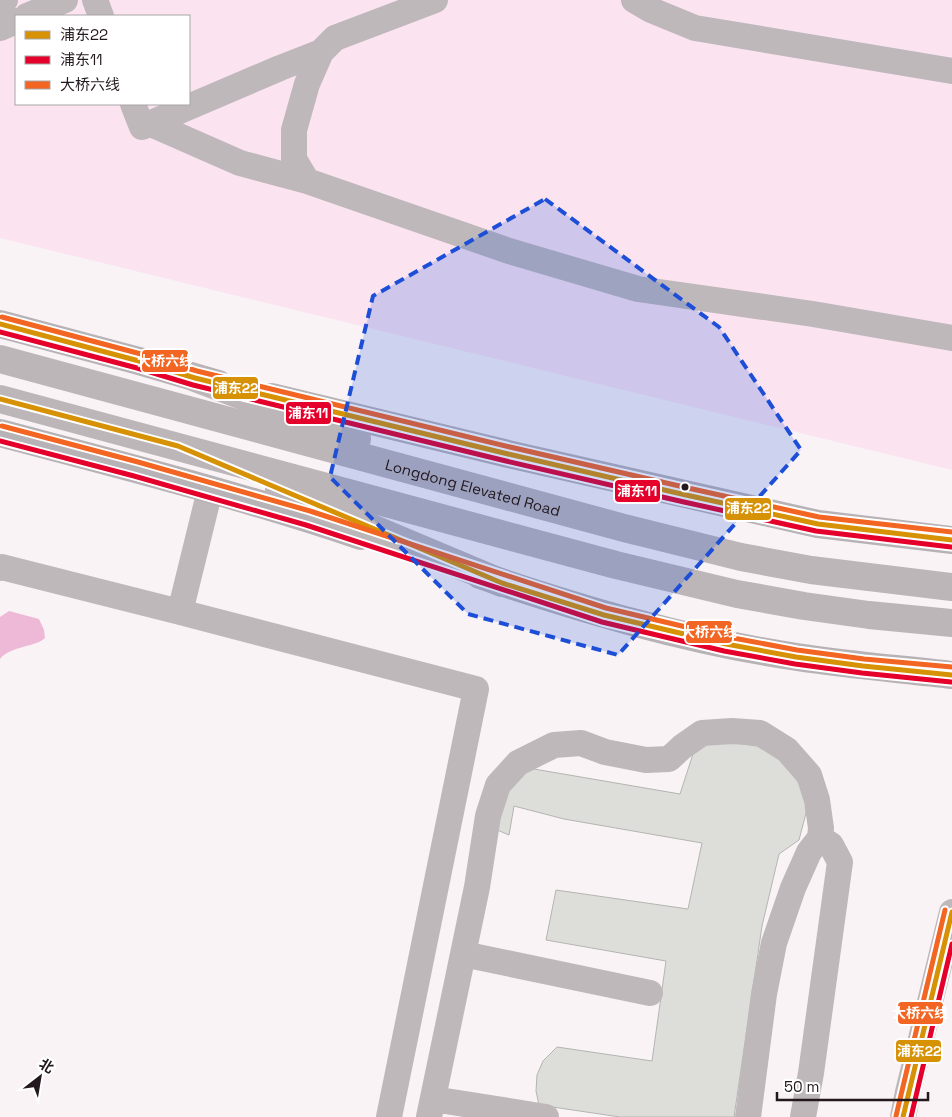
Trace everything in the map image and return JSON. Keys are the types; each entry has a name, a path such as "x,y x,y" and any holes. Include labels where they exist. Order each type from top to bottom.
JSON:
{"highway":[{"name":"Longdong Elevated Road","path":"0,359 624,528 741,557 811,570 952,587"},
{"path":"195,378 513,498"},
{"path":"0,399 616,565 746,596 869,615 952,623"},
{"path":"178,446 502,582"}],"main road":[{"path":"0,324 195,378 508,454 818,524 952,540"},
{"path":"0,433 308,518 604,615 726,644 796,657 952,675"}],"street":[{"path":"0,2 5,0"},
{"path":"29,15 65,0"},
{"path":"95,0 101,15"},
{"path":"307,181 294,159 294,130 307,84 321,52 335,38 434,0"},
{"path":"634,0 651,10 695,28 952,71"},
{"path":"0,28 15,21"},
{"path":"190,98 280,68 321,52"},
{"path":"141,114 168,105"},
{"path":"141,114 240,164 307,181 509,251 638,289 813,314 952,338"},
{"path":"180,612 210,490"},
{"path":"0,568 180,612 476,689 389,1117"},
{"path":"546,1117 431,1108 477,887 488,816 498,785 518,763 554,745 581,744 605,752 646,760 669,759 702,733 732,731 760,733 787,750 809,775 817,800 821,828 820,838 809,852 793,888 774,943 764,994 748,1117"},
{"path":"803,1117 811,1073 840,862 831,845 820,838"},
{"path":"903,1117 952,912"},
{"path":"463,954 650,993"}],"highlighted area":[{"path":"545,199 719,327 801,450 618,655 468,614 330,477 373,296"}],"shaded area":[{"path":"0,0 952,0 952,470 0,238"},
{"path":"9,611 39,619 45,638 16,649 0,659 0,617"}],"building":[{"path":"718,740 763,747 783,762 799,783 806,799 806,813 799,840 779,854 762,926 734,1117 620,1117 539,1105 536,1091 537,1075 543,1061 557,1047 652,1061 666,961 546,940 556,890 688,909 702,843 564,819 514,806 509,835 495,829 499,803 519,775 534,769 680,794 694,751"}],"transit line":[{"name":"大桥六线","path":"2,317 197,371 688,488 819,517 952,532"},
{"name":"浦东22","path":"0,324 195,378 686,495 818,524 952,540"},
{"name":"浦东11","path":"0,332 137,368 193,385 684,502 816,531 951,547"},
{"name":"浦东22","path":"0,399 178,446 502,583 604,615 726,644 796,657 952,675"},
{"name":"大桥六线","path":"2,426 310,511 606,608 728,637 797,650 864,659 952,667"},
{"name":"浦东11","path":"0,441 134,476 306,525 602,622 724,651 795,664 951,682"},
{"name":"大桥六线","path":"896,1116 945,910"},
{"name":"浦东22","path":"903,1117 952,912"},
{"name":"浦东11","path":"911,1117 952,944"}]}
